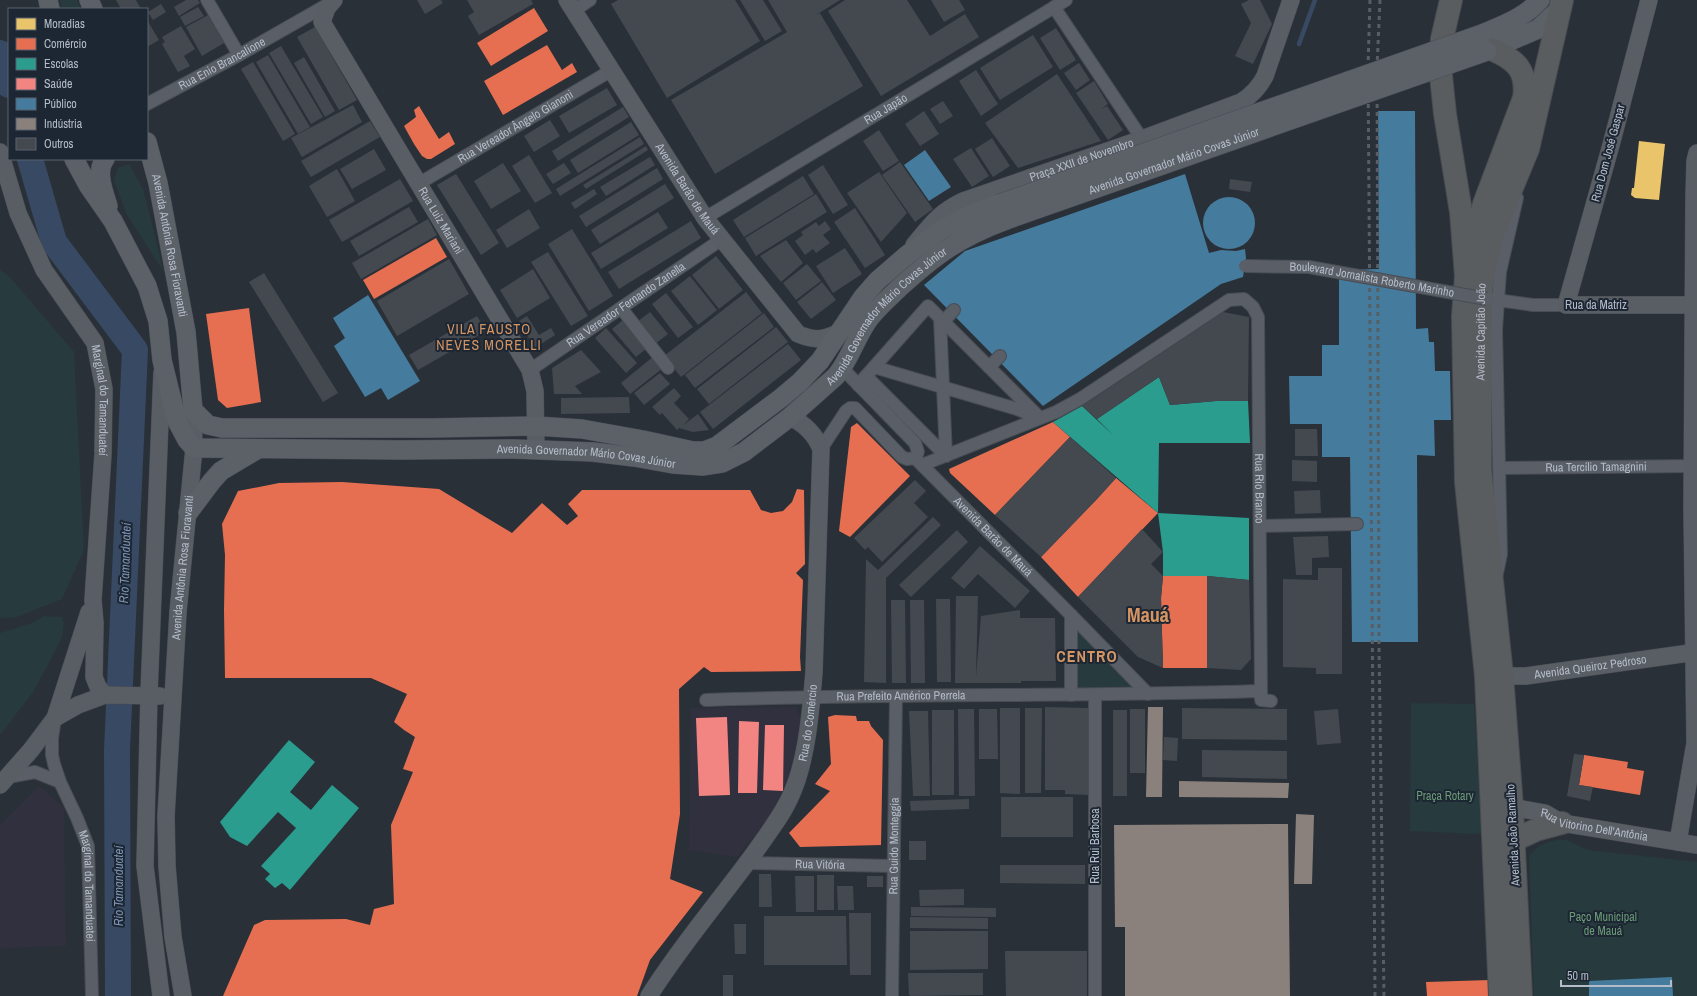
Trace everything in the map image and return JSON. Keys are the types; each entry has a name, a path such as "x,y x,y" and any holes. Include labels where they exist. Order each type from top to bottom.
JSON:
{"highway":[{"name":"Avenida Capitão João","path":"1451,0 1442,39 1440,66 1445,114 1461,212 1466,276 1463,316 1466,482 1494,676"},
{"name":"Avenida Capitão João","path":"1494,676 1494,592 1480,468 1481,291 1484,267 1492,236 1528,149 1561,5"},
{"path":"1466,276 1476,230 1484,204 1524,98 1526,87 1523,74 1515,62 1486,45"},
{"name":"Avenida João Ramalho","path":"1494,676 1489,729 1502,805 1514,840 1521,996"},
{"name":"Avenida João Ramalho","path":"1494,676 1502,805 1500,996"},
{"path":"1514,840 1536,830 1562,822"}],"main road":[{"name":"Avenida Governador Mário Covas Júnior","path":"1486,45 1531,10 1540,0"},
{"name":"Avenida Governador Mário Covas Júnior","path":"193,410 208,425 222,428 432,428 536,426 582,429 692,451 704,451 718,446 800,382 820,361 862,297 877,281 907,255 941,230 974,213 1003,212 1486,45 1538,29 1561,5"},
{"name":"Avenida Antônia Rosa Fioravanti","path":"148,146 164,210 186,332 193,410"},
{"name":"Avenida Antônia Rosa Fioravanti","path":"75,160 88,185 113,221 147,286 154,304 158,321 162,360"},
{"path":"104,160 101,165 101,174 113,221"},
{"path":"141,160 150,177 164,210"},
{"name":"Avenida Governador Mário Covas Júnior","path":"194,448 536,450 594,452 673,464 702,466 722,463 744,452 790,417 827,384 842,368 862,328 879,307 927,262 981,229 1003,212"},
{"path":"162,360 177,421 187,440 194,448"},
{"path":"336,449 337,440 342,435 416,434 432,428"},
{"path":"188,513 212,481 222,471 258,448"}],"street":[{"path":"207,0 239,55"},
{"path":"571,5 590,0"},
{"name":"Rua Japão","path":"705,218 1066,0"},
{"name":"Praça XXII de Novembro","path":"907,255 937,216 948,208 976,196 1142,139 1241,102 1252,95 1259,87 1265,76 1291,0"},
{"name":"Rua Dom José Gaspar","path":"1566,305 1611,145 1649,0"},
{"path":"296,22 322,22 333,1"},
{"name":"Rua Enio Brancalione","path":"148,103 239,55 333,1"},
{"name":"Avenida Barão de Mauá","path":"571,5 705,218 798,334 817,340 838,333"},
{"path":"1054,7 1142,139"},
{"name":"Rua Luiz Mariani","path":"322,22 530,370 535,392 536,450"},
{"name":"Rua Vereador Ângelo Gianoni","path":"418,184 612,70"},
{"path":"1494,592 1501,554 1496,330 1492,300 1500,272 1528,149"},
{"name":"Marginal do Tamanduateí","path":"0,152 18,213 44,270 94,343 101,374 104,389 103,454 93,600 95,623 94,677 98,687 109,696"},
{"path":"1678,842 1695,743 1696,653 1692,466 1695,373 1695,161 1697,153"},
{"name":"Rua Vereador Fernando Zanella","path":"530,370 722,239"},
{"name":"Boulevard Jornalista Roberto Marinho","path":"1244,266 1309,267 1492,300"},
{"name":"Rua Rio Branco","path":"1040,418 1056,412 1080,399 1229,300 1244,299 1253,306 1258,317 1261,691"},
{"name":"Rua da Matriz","path":"1492,300 1533,304 1566,305 1694,305"},
{"path":"858,384 928,306 1040,418"},
{"path":"620,308 668,368"},
{"path":"942,319 954,310"},
{"path":"942,319 946,456"},
{"path":"989,367 1000,356"},
{"name":"Avenida Antônia Rosa Fioravanti","path":"161,996 145,866 147,696 162,360"},
{"path":"842,368 915,443 919,461 946,456 1040,418"},
{"path":"870,371 943,388 1017,409 1040,418"},
{"path":"870,371 946,456"},
{"name":"Avenida Barão de Mauá","path":"821,449 846,411 850,408 855,408 902,457 919,461 1148,694"},
{"name":"Avenida Antônia Rosa Fioravanti","path":"183,996 173,937 167,866 166,816 178,612 194,448 193,410"},
{"path":"790,417 800,422 810,430 818,441 821,449"},
{"name":"Rua do Comércio","path":"650,996 667,968 747,863 780,816 792,793 802,763 812,696 821,449"},
{"name":"Rua Tercílio Tamagnini","path":"1499,468 1692,466"},
{"path":"1260,526 1357,524"},
{"name":"Marginal do Tamanduateí","path":"92,996 88,846 60,782 52,755 52,738 55,718 71,674 93,600"},
{"path":"1071,615 1071,695"},
{"name":"Avenida Queiroz Pedroso","path":"1494,676 1526,676 1696,653"},
{"path":"1261,691 1261,700 1271,701"},
{"name":"Rua Prefeito Américo Perrela","path":"706,700 812,696 1095,695 1261,691"},
{"name":"Rua Rui Barbosa","path":"1095,695 1095,996"},
{"path":"4,781 55,718 78,704 109,696 172,696"},
{"name":"Rua Guido Monteggia","path":"892,996 896,696"},
{"path":"4,781 35,772 60,782"},
{"name":"Rua Vitorino Dell'Antônia","path":"1502,805 1546,813 1562,822 1697,845"},
{"name":"Rua Vitória","path":"747,863 894,866"}],"shaded area":[{"path":"796,707 802,721 790,778 780,805 737,857 689,850 691,708"},
{"path":"39,786 64,808 66,946 3,948 0,950 0,825"}],"green space":[{"path":"60,0 77,0 81,8 62,8"},
{"path":"129,164 143,189 164,272 127,215 114,180 118,168"},
{"path":"0,270 8,275 74,352 84,550 62,599 17,617 0,618"},
{"path":"44,616 62,617 64,623 62,637 33,692 0,735 0,633 32,623"},
{"path":"1073,622 1139,692 1075,692"},
{"name":"Praça Rotary","path":"1411,703 1474,704 1482,834 1410,831"},
{"name":"Paço Municipal de Mauá","path":"1558,840 1566,840 1588,850 1697,862 1697,996 1534,996 1529,856 1542,845"}],"building: Moradias":[{"path":"1639,141 1665,144 1659,200 1635,198 1631,195 1632,188 1634,188"}],"building: Comércio":[{"path":"534,8 548,31 491,66 477,43"},
{"path":"547,45 562,70 572,63 577,72 503,115 484,81"},
{"path":"419,106 439,139 449,132 455,144 431,159 427,159 422,156 404,126 416,117 414,110"},
{"path":"436,238 447,257 374,299 363,280"},
{"path":"249,308 261,402 227,408 218,400 206,314"},
{"path":"1053,422 1070,437 995,515 950,473 949,469"},
{"path":"857,423 910,476 850,537 839,531 851,427"},
{"path":"1116,478 1158,513 1078,597 1041,557"},
{"path":"342,482 439,489 512,533 542,503 567,525 578,516 568,504 582,490 750,490 761,510 771,513 783,511 792,502 797,489 804,490 805,564 796,573 803,580 800,657 801,671 711,672 704,667 679,689 680,814 670,879 703,892 650,960 637,996 223,996 254,925 265,920 346,919 370,925 374,909 394,904 391,825 413,772 403,769 415,737 394,722 407,694 371,678 225,678 225,555 222,524 238,491 279,483"},
{"path":"1163,576 1207,576 1207,668 1163,668 1161,598"},
{"path":"835,715 856,716 857,721 869,721 871,726 883,740 881,845 800,847 789,833 830,791 815,784 831,764 828,717"},
{"path":"1584,755 1628,762 1627,768 1644,771 1640,795 1579,785"},
{"path":"1490,980 1491,996 1427,996 1426,982"}],"building: Escolas":[{"path":"1159,377 1170,405 1216,401 1248,401 1250,443 1159,443 1158,513 1053,422 1082,406 1113,435 1097,419"},
{"path":"1158,513 1249,518 1249,580 1207,576 1163,576 1163,552"},
{"path":"289,740 315,762 290,792 311,810 332,785 359,808 290,890 282,883 275,888 265,879 270,874 261,866 296,828 278,812 247,846 230,837 220,822"}],"building: Saúde":[{"path":"727,717 730,795 699,796 696,718"},
{"path":"739,721 759,722 757,793 738,793"},
{"path":"765,725 784,725 783,791 763,790"}],"building: Público":[{"path":"1378,111 1415,111 1416,329 1428,328 1429,342 1434,342 1435,371 1450,371 1451,420 1434,420 1435,456 1417,455 1418,642 1352,642 1350,457 1322,457 1322,424 1290,424 1289,376 1322,376 1322,345 1339,345 1339,270 1379,269"},
{"path":"925,150 951,187 929,201 904,165"},
{"path":"1185,174 1209,253 1221,250 1236,251 1245,249 1246,258 1243,277 1221,284 1043,406 924,285 965,251"},
{"path":"1229,197 1239,199 1247,205 1253,213 1255,223 1253,233 1247,241 1239,247 1229,249 1219,247 1211,241 1205,233 1203,223 1205,213 1211,205 1219,199"},
{"path":"368,295 420,381 388,400 381,388 365,397 334,346 345,338 333,318"},
{"path":"1672,977 1673,996 1589,996 1589,981"}],"building: Indústria":[{"path":"1148,707 1163,707 1162,797 1146,797"},
{"path":"1179,781 1289,783 1288,798 1179,797"},
{"path":"1296,814 1314,815 1312,884 1294,884"},
{"path":"1288,824 1290,996 1125,996 1125,927 1115,927 1114,825"}],"building: Outros":[{"path":"116,0 136,0 140,8 120,8"},
{"path":"186,0 198,0 200,3 179,16 174,7"},
{"path":"417,0 441,0 443,3 425,14"},
{"path":"467,0 531,0 533,4 479,35 468,16 474,12"},
{"path":"618,0 735,0 760,41 667,98 611,4"},
{"path":"740,0 763,0 782,31 765,41"},
{"path":"768,0 840,0 816,15 820,13 863,86 715,174 671,100 787,32"},
{"path":"845,0 907,0 930,36 965,14 979,37 881,96 828,11"},
{"path":"931,0 959,0 965,10 944,22"},
{"path":"1249,0 1260,0 1272,24 1253,64 1235,56 1251,23 1241,4"},
{"path":"161,4 166,12 153,20 148,12"},
{"path":"198,7 204,16 185,26 180,17"},
{"path":"208,15 224,43 202,56 186,27"},
{"path":"148,22 159,40 148,46"},
{"path":"181,26 195,49 184,56 190,66 178,72 162,44 165,42 162,37"},
{"path":"315,27 357,100 339,110 297,37"},
{"path":"1056,28 1076,60 1060,70 1040,38"},
{"path":"1033,35 1053,67 1000,100 980,68"},
{"path":"281,46 323,117 311,124 269,53"},
{"path":"268,55 310,127 298,134 256,62"},
{"path":"304,57 335,111 325,117 294,63"},
{"path":"253,62 295,134 283,141 241,69"},
{"path":"1079,63 1090,80 1076,90 1064,73"},
{"path":"976,70 998,104 981,116 959,81"},
{"path":"1057,74 1101,141 1018,168 985,123"},
{"path":"1094,81 1108,104 1101,109 1107,106 1123,130 1108,140 1076,93"},
{"path":"607,88 617,105 569,133 559,116"},
{"path":"943,101 953,116 940,124 930,109"},
{"path":"353,105 362,122 302,157 291,138"},
{"path":"623,107 629,117 558,161 552,151"},
{"path":"924,111 939,134 920,146 905,124"},
{"path":"550,120 560,136 534,152 524,136"},
{"path":"370,121 380,137 311,177 301,161"},
{"path":"631,122 639,135 578,173 570,160"},
{"path":"879,130 899,161 883,171 863,141"},
{"path":"640,137 644,144 560,196 556,189"},
{"path":"992,138 1010,166 993,177 975,149"},
{"path":"646,146 648,150 586,189 583,185"},
{"path":"971,148 989,176 972,187 953,159"},
{"path":"374,149 386,170 352,189 340,169"},
{"path":"529,155 552,193 535,203 512,166"},
{"path":"650,157 655,165 606,196 600,187"},
{"path":"900,162 933,209 915,222 882,175"},
{"path":"503,163 521,191 491,209 474,181"},
{"path":"564,163 571,173 553,184 546,174"},
{"path":"823,165 848,205 833,214 808,175"},
{"path":"657,168 663,179 586,227 579,216"},
{"path":"337,169 355,201 327,217 309,186"},
{"path":"879,172 907,213 881,242 847,193"},
{"path":"456,174 499,243 481,255 437,185"},
{"path":"803,176 814,194 744,237 733,220"},
{"path":"400,179 413,201 342,242 329,220"},
{"path":"1230,179 1252,182 1250,192 1229,189"},
{"path":"665,184 674,198 600,244 591,230"},
{"path":"594,189 597,194 575,209 571,203"},
{"path":"816,194 827,212 756,256 745,238"},
{"path":"409,207 418,222 359,256 350,241"},
{"path":"855,208 885,255 865,268 834,222"},
{"path":"529,209 540,228 507,248 496,230"},
{"path":"658,212 668,228 601,269 591,253"},
{"path":"428,219 437,235 361,279 352,263"},
{"path":"691,221 701,238 619,289 608,272"},
{"path":"825,221 831,229 823,235 830,243 816,253 813,249 805,255 795,241 803,235 801,232 816,222 819,226"},
{"path":"572,229 613,296 589,311 548,244"},
{"path":"786,240 803,263 781,282 760,256"},
{"path":"845,248 862,274 833,293 816,266"},
{"path":"548,252 588,316 571,326 531,262"},
{"path":"716,256 743,290 719,309 692,275"},
{"path":"449,259 469,294 397,336 377,301"},
{"path":"807,264 821,281 796,300 783,283"},
{"path":"533,269 550,298 517,318 500,290"},
{"path":"264,273 338,393 323,402 249,282"},
{"path":"690,276 717,310 698,325 671,291"},
{"path":"822,282 836,300 811,319 797,302"},
{"path":"746,292 762,313 681,377 664,356"},
{"path":"666,293 693,327 678,338 652,304"},
{"path":"650,312 668,334 655,344 637,322"},
{"path":"1223,312 1249,317 1248,401 1216,401 1170,405 1159,377 1097,419 1082,406"},
{"path":"764,313 774,327 695,388 685,375"},
{"path":"477,316 486,331 418,370 409,355"},
{"path":"527,316 539,335 551,328 555,335 535,348 519,321"},
{"path":"623,320 647,348 636,357 612,329"},
{"path":"776,327 788,342 709,404 697,389"},
{"path":"606,328 637,363 626,373 595,338"},
{"path":"788,344 801,360 713,429 700,412"},
{"path":"581,350 601,372 575,386 582,394 554,394 552,368"},
{"path":"654,356 663,368 630,394 621,383"},
{"path":"660,373 670,384 644,405 634,393"},
{"path":"674,388 681,396 674,403 689,419 682,426 698,414 709,430 693,432 679,428 677,430 662,413 660,415 652,407"},
{"path":"629,397 630,413 561,414 561,398"},
{"path":"1295,429 1317,429 1318,456 1295,456"},
{"path":"1070,437 1116,478 1041,557 995,515"},
{"path":"1292,460 1317,461 1317,482 1292,481"},
{"path":"915,480 926,491 914,503 928,517 882,562 868,547 865,550 854,538"},
{"path":"1320,490 1321,513 1295,514 1294,491"},
{"path":"933,517 941,525 886,578 886,683 864,682 866,559 878,570"},
{"path":"1142,529 1163,552 1151,564 1163,576 1161,598 1163,668 1138,657 1078,597"},
{"path":"957,530 968,542 911,597 899,585"},
{"path":"1328,536 1329,557 1312,558 1312,575 1296,575 1293,537"},
{"path":"980,546 1030,591 1015,608 978,574 964,589 951,578"},
{"path":"1318,568 1342,568 1342,674 1316,674 1316,668 1283,667 1283,579 1318,580"},
{"path":"1207,576 1249,580 1251,659 1241,670 1207,668"},
{"path":"956,596 978,596 976,677 981,616 1020,610 1020,618 1055,618 1056,681 1021,681 1021,683 955,683"},
{"path":"936,599 950,599 951,682 937,682"},
{"path":"891,600 905,600 906,683 892,683"},
{"path":"910,600 924,600 925,683 911,683"},
{"path":"1045,707 1088,708 1088,795 1065,794 1065,790 1045,790"},
{"path":"1000,708 1020,708 1020,794 1000,793"},
{"path":"1025,708 1042,708 1041,793 1025,793"},
{"path":"1182,708 1287,709 1287,740 1182,739"},
{"path":"958,709 974,709 975,796 959,796"},
{"path":"979,709 997,709 998,759 979,759"},
{"path":"1130,709 1145,709 1145,773 1130,773"},
{"path":"1338,709 1341,743 1317,745 1314,711"},
{"path":"932,710 954,710 954,795 932,795"},
{"path":"1113,710 1127,710 1127,796 1113,796"},
{"path":"909,711 928,711 930,796 913,796"},
{"path":"1164,737 1178,738 1177,761 1163,760"},
{"path":"1202,750 1287,751 1287,779 1202,777"},
{"path":"1574,754 1584,755 1579,785 1593,787 1590,801 1567,796"},
{"path":"1001,797 1073,797 1073,837 1001,837"},
{"path":"969,799 969,809 911,811 910,801"},
{"path":"909,841 926,841 926,860 909,860"},
{"path":"1000,865 1085,865 1085,884 1000,883"},
{"path":"759,874 771,874 772,907 759,907"},
{"path":"817,875 834,875 834,910 817,910"},
{"path":"795,876 814,876 814,912 796,912"},
{"path":"867,876 883,876 883,887 867,887"},
{"path":"837,886 853,886 854,910 838,910"},
{"path":"964,889 964,905 920,906 919,890"},
{"path":"911,907 996,908 996,917 911,916"},
{"path":"849,913 871,913 871,975 850,975"},
{"path":"764,916 846,916 847,965 764,965"},
{"path":"910,917 988,918 988,929 910,928"},
{"path":"734,924 746,924 746,954 735,954"},
{"path":"910,931 988,931 988,969 910,970"},
{"path":"1005,951 1087,951 1087,996 1006,996"},
{"path":"908,973 983,973 983,995 911,996 909,995"},
{"path":"723,975 733,975 733,996 723,996"}],"waterway":[{"path":"1299,44 1315,0"},
{"name":"Rio Tamanduateí","path":"0,53 8,81"},
{"name":"Rio Tamanduateí","path":"30,160 54,242 135,350 117,750 118,996"}],"railway":[{"path":"1370,0 1368,68 1375,996"},
{"path":"1380,0 1377,67 1379,646 1384,996"}],"district":[{"name":"VILA FAUSTO NEVES MORELLI","path":"489,338"},
{"name":"Mauá","path":"1148,614"},
{"name":"CENTRO","path":"1087,656"}]}
